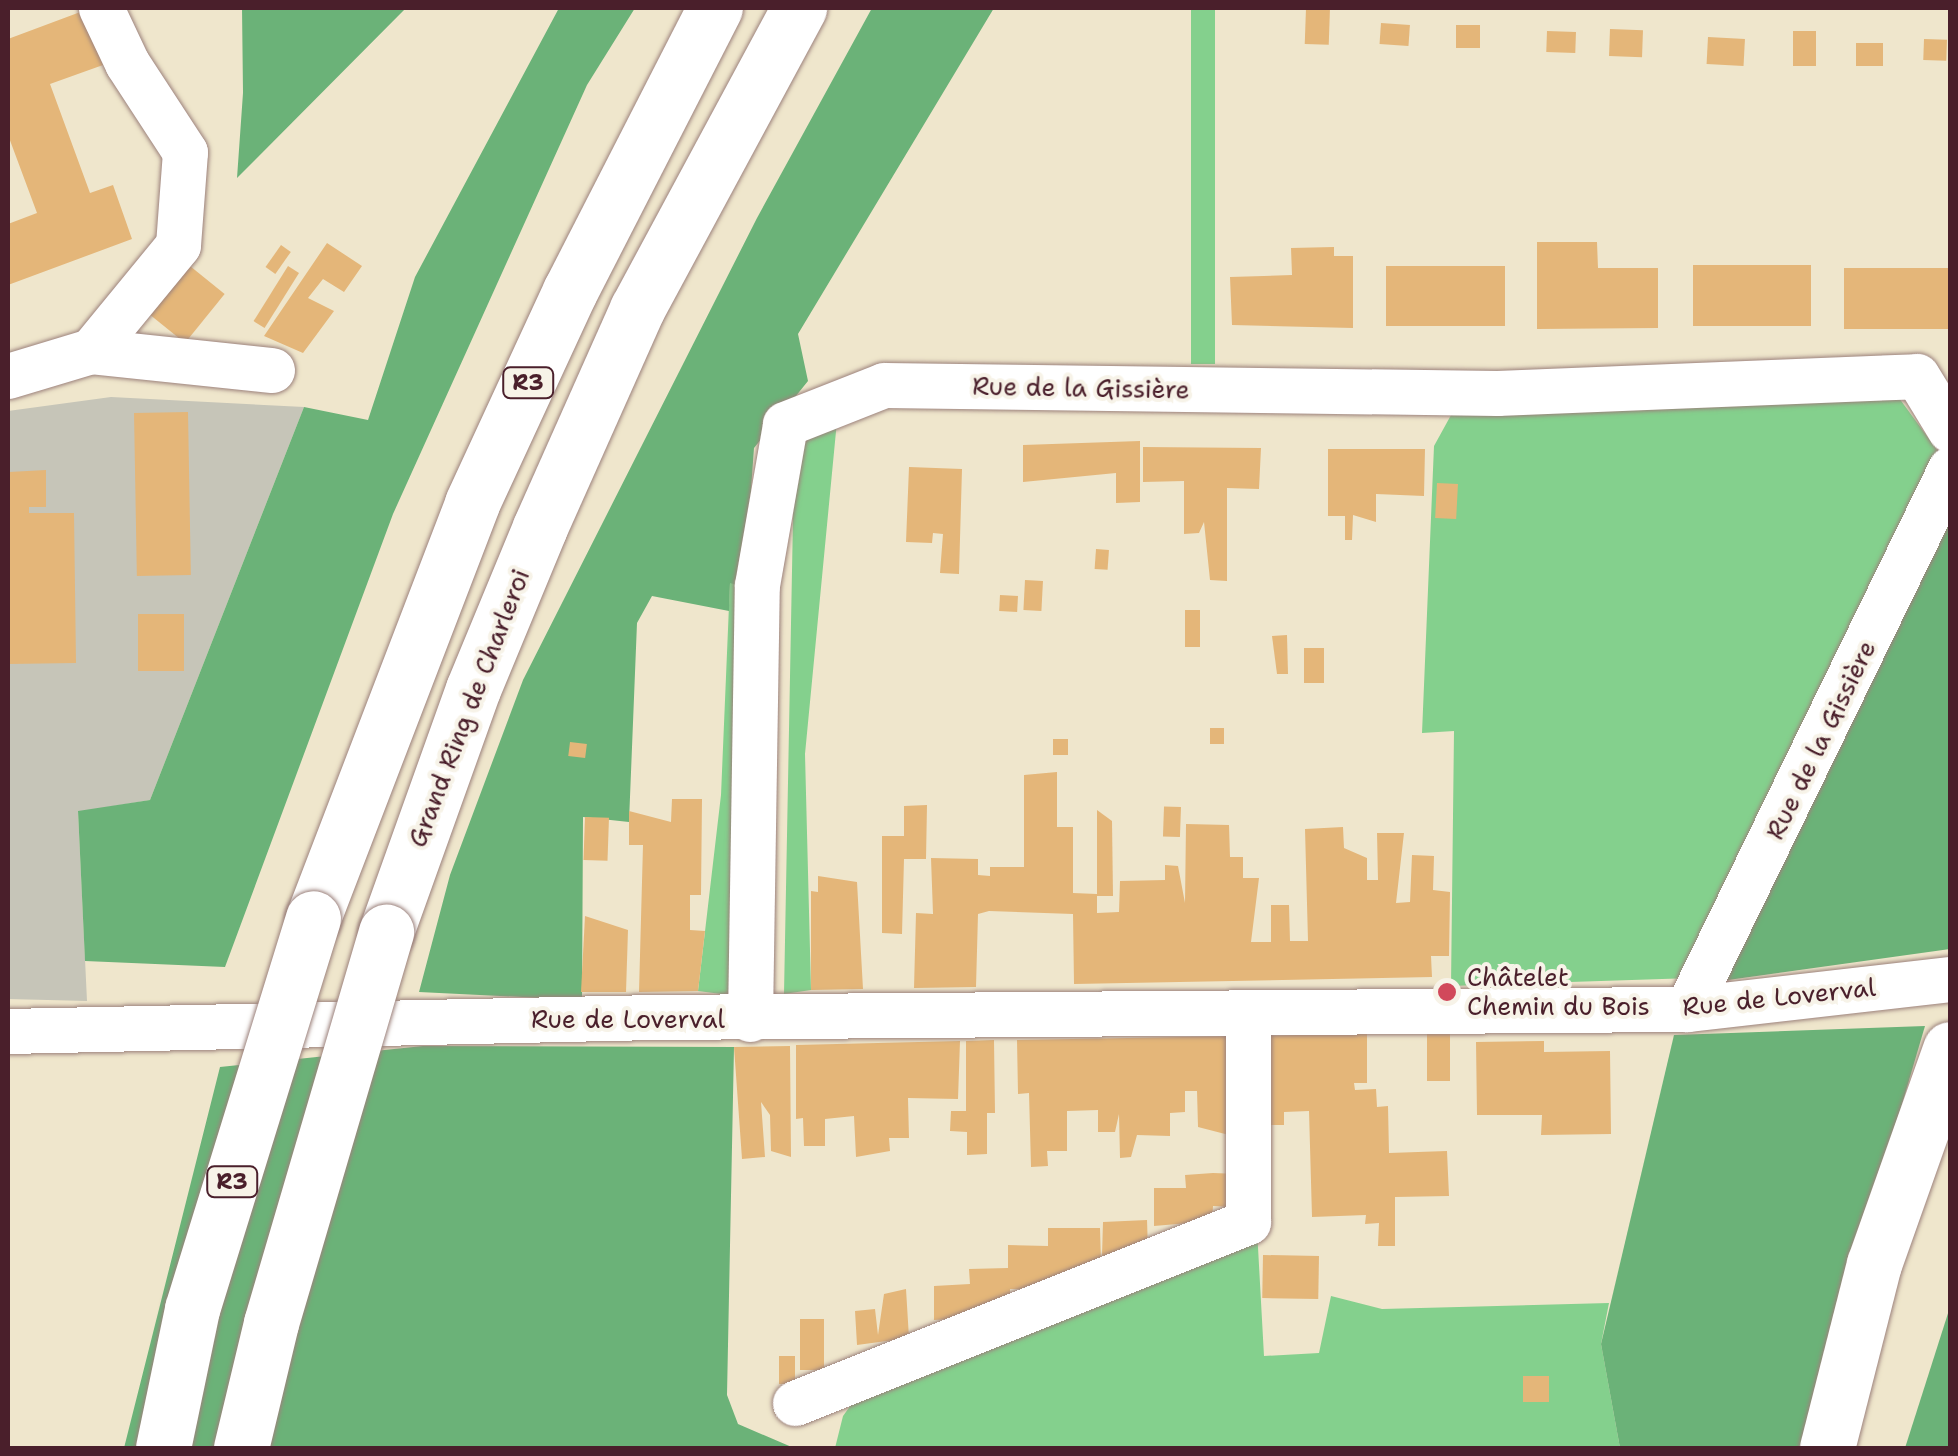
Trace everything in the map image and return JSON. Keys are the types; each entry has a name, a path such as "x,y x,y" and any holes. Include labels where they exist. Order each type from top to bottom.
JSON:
{"main road":[{"name":"R3","path":"163,1448 192,1309 313,918 472,502 570,291 716,8"},
{"name":"Grand Ring de Charleroi","path":"241,1448 270,1324 386,932 473,689 637,309 799,8"},
{"path":"1827,1448 1874,1264 1950,1049"},
{"path":"1856,1448 1885,1325 1950,1130"}],"street":[{"path":"91,352 178,245 185,152 126,63 101,8"},
{"path":"8,376 91,352 272,370"},
{"name":"Rue de la Gissière","path":"750,1019 757,584 786,424 884,386 1497,393 1917,376 1950,430"},
{"name":"Rue de la Gissière","path":"1698,1006 1950,469"},
{"name":"Rue de Loverval","path":"8,1031 1698,1006 1950,979"},
{"path":"795,1403 1248,1222 1248,1012"}],"shaded area":[{"path":"111,397 304,407 150,800 78,812 87,1001 8,999 8,411"}],"green space":[{"path":"242,8 406,8 237,178 243,93"},
{"path":"559,8 635,8 587,85 393,514 225,967 85,961 78,811 150,800 304,407 368,420 415,277"},
{"path":"872,8 994,8 798,334 808,381 754,448 746,560 740,586 730,583 729,611 652,596 637,623 629,822 583,817 582,1000 419,992 450,875 523,680 757,218"},
{"path":"1191,8 1215,8 1215,364 1191,364"},
{"path":"1899,398 1943,458 1693,978 1451,986 1454,731 1422,733 1434,446 1456,406"},
{"path":"837,421 805,754 811,990 784,994 794,465 806,438"},
{"path":"1950,501 1950,949 1721,981"},
{"path":"730,582 740,586 729,995 698,991 721,795"},
{"path":"1925,1026 1801,1448 1620,1448 1601,1344 1674,1035"},
{"path":"423,1046 734,1047 727,1395 738,1424 794,1448 124,1448 220,1067"},
{"path":"1257,1229 1264,1356 1319,1353 1331,1296 1382,1309 1609,1303 1601,1344 1620,1448 835,1448 843,1416 861,1391"},
{"path":"1950,1307 1950,1448 1905,1448"}],"building":[{"path":"1306,8 1330,9 1329,45 1305,44"},
{"path":"83,11 103,65 50,84 90,193 113,185 132,239 8,285 8,224 37,213 8,135 8,39"},
{"path":"1381,23 1410,25 1408,46 1380,44"},
{"path":"1456,25 1480,25 1480,48 1456,48"},
{"path":"1610,29 1643,30 1642,57 1609,56"},
{"path":"1547,31 1576,32 1575,53 1546,52"},
{"path":"1793,31 1816,31 1816,66 1793,66"},
{"path":"1708,37 1745,39 1744,66 1707,64"},
{"path":"1924,39 1947,40 1946,61 1923,60"},
{"path":"1856,43 1883,43 1883,66 1856,66"},
{"path":"1537,242 1597,242 1598,268 1658,268 1658,328 1537,329"},
{"path":"327,243 362,266 344,292 323,279 308,298 334,311 303,353 264,336"},
{"path":"281,245 291,252 275,274 266,267"},
{"path":"1334,247 1334,256 1353,256 1353,328 1232,325 1230,277 1292,275 1291,248"},
{"path":"185,262 225,294 185,343 145,311"},
{"path":"1693,265 1811,265 1811,326 1693,326"},
{"path":"288,266 299,273 265,328 254,321"},
{"path":"1386,266 1505,266 1505,326 1386,326"},
{"path":"1844,268 1950,268 1950,329 1844,329"},
{"path":"188,412 191,575 137,576 134,413"},
{"path":"1140,441 1140,502 1116,503 1116,473 1023,482 1023,445"},
{"path":"1143,447 1261,448 1259,489 1227,488 1227,581 1210,580 1204,522 1199,533 1184,534 1184,481 1143,482"},
{"path":"1328,449 1425,449 1424,496 1376,494 1376,522 1353,515 1352,540 1345,540 1345,516 1328,516"},
{"path":"909,467 962,469 959,574 940,573 943,534 933,533 932,543 906,542"},
{"path":"46,470 46,507 29,507 29,513 74,513 76,663 8,664 9,472"},
{"path":"1437,483 1458,484 1456,519 1435,518"},
{"path":"1096,549 1109,550 1108,570 1095,569"},
{"path":"1025,580 1043,581 1041,611 1023,610"},
{"path":"1000,595 1018,596 1017,612 999,611"},
{"path":"1185,610 1200,610 1200,647 1185,647"},
{"path":"138,614 184,614 184,671 138,671"},
{"path":"1287,635 1288,674 1277,674 1272,636"},
{"path":"1304,648 1324,648 1324,683 1304,683"},
{"path":"1210,728 1224,728 1224,744 1210,744"},
{"path":"1053,739 1068,739 1068,755 1053,755"},
{"path":"570,742 587,744 585,758 568,756"},
{"path":"1057,772 1057,827 1073,827 1073,893 1097,894 1097,913 1119,912 1120,881 1165,880 1165,865 1178,866 1185,903 1186,824 1229,825 1230,857 1243,857 1243,878 1259,878 1251,942 1271,942 1271,905 1289,905 1290,941 1308,941 1305,829 1343,827 1344,848 1367,858 1367,880 1378,880 1377,833 1404,833 1396,903 1410,902 1412,855 1434,856 1433,890 1450,892 1449,956 1431,956 1432,977 1074,984 1073,914 989,911 978,914 976,987 914,988 916,913 933,914 931,858 978,859 978,875 990,876 990,867 1024,867 1024,775"},
{"path":"672,799 702,799 701,895 690,895 690,930 705,931 698,991 639,992 643,845 629,845 629,811 671,822"},
{"path":"927,805 926,859 904,859 902,934 882,933 882,836 904,836 904,806"},
{"path":"1164,806 1181,807 1180,837 1163,836"},
{"path":"1097,810 1112,821 1113,896 1097,896"},
{"path":"585,817 609,818 607,861 583,860"},
{"path":"818,876 857,882 863,989 811,990 811,891 818,892"},
{"path":"585,916 628,930 626,992 581,992"},
{"path":"1427,1031 1450,1031 1450,1081 1427,1081"},
{"path":"1367,1033 1367,1083 1354,1083 1355,1090 1376,1089 1377,1107 1388,1106 1389,1153 1447,1151 1449,1196 1395,1197 1395,1246 1378,1246 1379,1223 1365,1224 1366,1215 1312,1217 1309,1111 1284,1112 1284,1125 1262,1125 1261,1036"},
{"path":"1239,1036 1229,1135 1198,1127 1197,1091 1185,1091 1185,1112 1170,1113 1170,1136 1137,1135 1131,1157 1120,1158 1119,1114 1115,1132 1098,1132 1098,1110 1067,1111 1067,1151 1047,1151 1048,1166 1031,1167 1029,1093 1018,1094 1017,1040"},
{"path":"994,1040 995,1113 987,1113 987,1154 967,1155 967,1132 950,1131 951,1111 966,1111 966,1041"},
{"path":"960,1041 958,1099 908,1098 909,1138 889,1138 890,1151 856,1157 854,1116 825,1119 825,1146 804,1146 803,1118 796,1119 796,1045"},
{"path":"1544,1041 1544,1052 1610,1051 1611,1134 1541,1135 1542,1115 1477,1115 1476,1042"},
{"path":"790,1046 791,1157 771,1151 770,1115 761,1102 765,1157 742,1159 734,1047"},
{"path":"1239,1174 1233,1207 1213,1206 1212,1221 1154,1226 1154,1188 1186,1188 1185,1175"},
{"path":"1147,1220 1148,1251 1102,1256 1103,1222"},
{"path":"1048,1228 1100,1228 1101,1263 1049,1289 1010,1289 1010,1302 970,1318 934,1320 934,1286 970,1284 969,1269 1008,1268 1008,1245 1048,1246"},
{"path":"1263,1255 1319,1256 1318,1299 1262,1298"},
{"path":"906,1289 909,1338 857,1345 855,1311 875,1309 878,1335 884,1294"},
{"path":"800,1319 824,1319 824,1370 800,1370"},
{"path":"779,1356 795,1356 795,1384 779,1384"},
{"path":"1523,1376 1549,1376 1549,1402 1523,1402"}],"place":[{"name":"Châtelet Chemin du Bois","path":"1447,992"}]}
